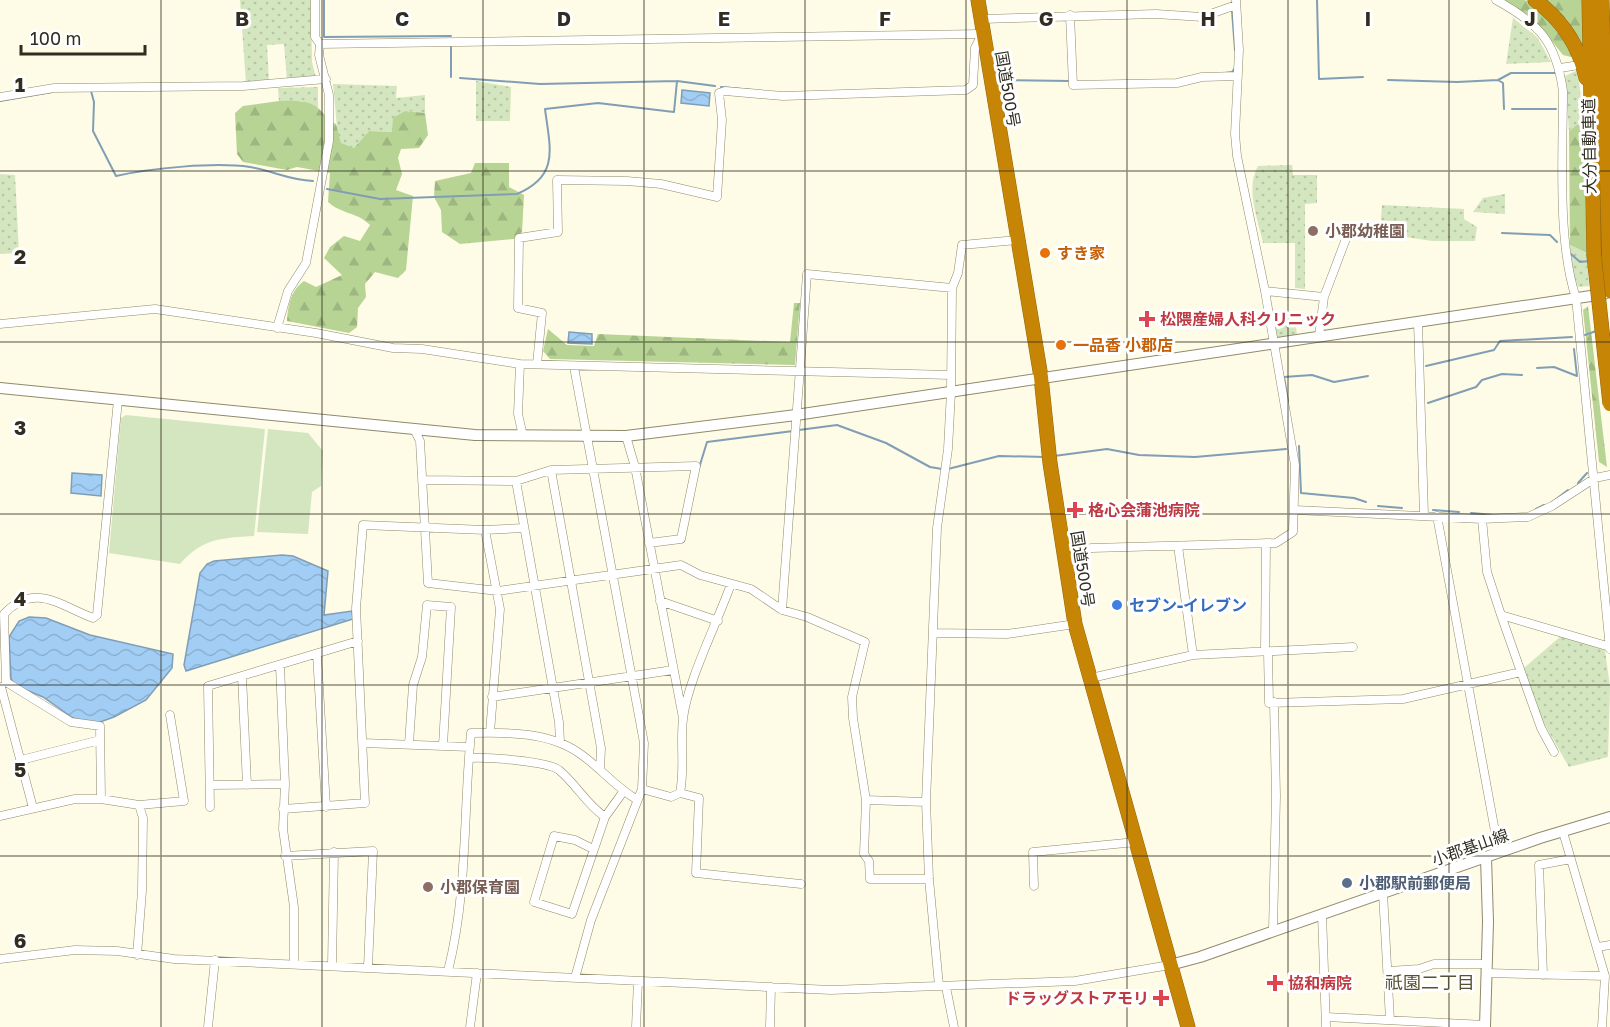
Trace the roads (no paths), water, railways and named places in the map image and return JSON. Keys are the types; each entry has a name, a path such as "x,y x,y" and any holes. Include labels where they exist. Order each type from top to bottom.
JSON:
{"highway":[{"name":"国道500号","path":"978,0 1041,377 1075,624 1188,1027"},
{"path":"1535,0 1565,29 1581,61 1587,86 1610,404"},
{"path":"1589,0 1592,148"},
{"name":"大分自動車道","path":"1602,0 1601,256 1610,292"}],"street":[{"path":"277,328 288,291 306,263 329,141 329,95 319,55 320,44 315,37 315,0"},
{"path":"1496,0 1522,16 1538,30 1549,43 1560,68 1563,91 1565,246 1569,278 1576,298 1610,647 1500,615"},
{"path":"980,19 1156,14 1203,17 1236,2 1237,156 1265,291 1272,343 1295,465 1293,532 1276,543 1092,548 1064,552"},
{"path":"1070,15 1073,85 1177,83 1202,77 1238,76"},
{"path":"320,44 982,34 975,48 973,85 966,90 783,96 725,91 719,93 722,120 717,197 683,188 627,181 557,180 558,232 519,238 518,308 542,312 537,364"},
{"path":"1560,68 1573,66"},
{"path":"0,97 54,88 243,86 326,79"},
{"path":"1319,336 1324,297 1347,236 1356,232 1377,234"},
{"path":"954,1027 943,987 929,879 926,802 937,528 948,448 951,392 952,288 958,273 962,245 1017,240"},
{"path":"782,610 807,274 952,288"},
{"path":"1265,291 1324,297"},
{"path":"0,388 416,431 523,436 626,436 796,416 1610,292"},
{"path":"0,324 154,309 393,348 422,349 520,364 799,373 951,375"},
{"path":"1418,322 1424,515"},
{"path":"520,364 518,414 523,436"},
{"path":"574,367 644,743 642,789 591,920 575,978"},
{"path":"33,808 2,685 4,614 14,603 28,597 56,601 93,618 97,615 118,400"},
{"path":"416,431 420,441 428,583 498,591 654,567 681,565 700,575 751,589 782,610 807,616 865,642 852,697 853,718 866,800 864,854 870,861 870,879 929,879"},
{"path":"626,436 635,467 683,718 684,773 680,793"},
{"path":"422,480 516,481 551,470 594,467 696,466 681,539 649,543"},
{"path":"551,470 601,748 600,770"},
{"path":"1295,510 1482,519 1528,517 1552,506 1595,478 1610,475"},
{"path":"516,481 553,687 560,742"},
{"path":"1437,516 1498,853"},
{"path":"1482,519 1486,564 1500,615 1541,728 1554,752"},
{"path":"283,809 365,804 356,608 363,525 424,529 524,528"},
{"path":"485,530 500,609 490,732"},
{"path":"1266,543 1266,652 1269,703 1403,699 1521,672"},
{"path":"1178,546 1193,655"},
{"path":"683,718 731,584"},
{"path":"660,601 718,621"},
{"path":"409,744 413,685 422,657 427,604 451,606 443,745"},
{"path":"933,633 1008,634 1075,624"},
{"path":"210,807 208,686 358,641"},
{"path":"1091,678 1193,655 1353,647"},
{"path":"317,654 326,807"},
{"path":"280,666 285,784 283,809 285,856 294,907 294,964"},
{"path":"492,697 673,670"},
{"path":"242,676 247,785"},
{"path":"2,685 71,722 100,726 101,799"},
{"path":"1273,930 1276,796 1274,702"},
{"path":"0,816 75,799 101,799 139,805 146,802 184,801 170,715"},
{"path":"448,971 458,932 462,897 471,733 490,732 533,736 560,742 600,770 623,792 636,800"},
{"path":"21,760 100,740"},
{"path":"363,743 470,747"},
{"path":"470,758 492,757 557,769 587,798 590,807 605,817"},
{"path":"210,785 285,784"},
{"path":"642,789 671,797 680,793 699,798 696,873 801,884"},
{"path":"593,849 575,840 554,836 534,902 572,914 605,817 623,792"},
{"path":"866,800 926,802"},
{"path":"137,955 142,891 143,818 139,805"},
{"name":"小郡基山線","path":"1170,965 1610,817"},
{"path":"1563,832 1608,987 1602,1027"},
{"path":"1034,886 1033,852 1136,842"},
{"path":"285,856 373,851 368,967"},
{"path":"332,965 334,852"},
{"path":"1326,1017 1485,1026 1486,857"},
{"path":"1543,975 1539,865 1571,859"},
{"path":"1383,892 1390,1020"},
{"path":"1322,914 1326,1027"},
{"path":"1598,947 1610,945"},
{"path":"0,959 75,950 117,951 137,955 215,960 831,990 1075,981 1170,965"},
{"path":"208,1027 215,960"},
{"path":"1389,971 1419,969 1434,964 1543,975 1605,976"},
{"path":"470,1027 477,973"},
{"path":"636,1027 638,981"},
{"path":"770,1027 771,987"}],"water":[{"path":"682,90 710,93 709,106 681,103"},
{"path":"569,332 592,334 592,344 568,343"},
{"path":"72,473 102,475 101,496 71,493"},
{"path":"293,556 328,571 324,615 352,611 353,619 186,671 184,665 200,573 207,564 214,561"},
{"path":"29,617 46,618 90,635 173,654 172,668 146,700 114,717 100,722 73,718 43,697 14,685 11,678 9,637 19,621"}],"waterway":[{"path":"324,0 324,37 451,36"},
{"path":"1317,0 1319,79 1363,77"},
{"path":"1232,11 1235,50"},
{"path":"451,47 451,77"},
{"path":"1225,73 1232,72 1235,68"},
{"path":"1388,80 1457,82 1498,80 1511,73 1555,73"},
{"path":"460,78 540,84 677,81 715,86"},
{"path":"1000,80 1069,81"},
{"path":"1498,80 1503,83 1504,109"},
{"path":"327,189 380,199 517,194 531,187 546,169 550,148 545,109 598,103 674,112 677,81"},
{"path":"721,87 752,90"},
{"path":"91,91 94,102 93,131 116,176 165,168 219,165 250,167 313,181"},
{"path":"0,101 52,92"},
{"path":"1512,109 1556,109"},
{"path":"1502,233 1550,235 1557,242"},
{"path":"1571,254 1580,262 1589,261"},
{"path":"1585,335 1596,331"},
{"path":"1426,366 1494,350 1500,341 1572,337"},
{"path":"1537,368 1554,367 1577,376 1574,349"},
{"path":"1428,403 1476,387 1482,380 1502,374 1522,375"},
{"path":"1288,401 1284,377 1312,375 1334,382 1368,376"},
{"path":"799,430 837,425 886,443 930,467 942,469"},
{"path":"699,468 707,442 793,431"},
{"path":"1299,446 1301,493 1354,498 1366,502"},
{"path":"1054,456 1107,449 1139,455 1195,457 1286,449"},
{"path":"948,469 999,456 1045,457"},
{"path":"1578,483 1587,473"},
{"path":"1555,500 1568,490"},
{"path":"1536,509 1544,505"},
{"path":"1378,506 1402,508"},
{"path":"1433,510 1459,512"},
{"path":"1471,513 1494,515"}],"place":[{"name":"小郡幼稚園","path":"1313,231"},
{"name":"すき家","path":"1045,253"},
{"name":"松隈産婦人科クリニック","path":"1147,319"},
{"name":"一品香 小郡店","path":"1061,345"},
{"name":"格心会蒲池病院","path":"1075,510"},
{"name":"セブン-イレブン","path":"1117,605"},
{"name":"小郡駅前郵便局","path":"1347,883"},
{"name":"小郡保育園","path":"428,887"},
{"name":"協和病院","path":"1275,983"},
{"name":"ドラッグストアモリ","path":"1161,998"}],"district":[{"name":"祇園二丁目","path":"1430,983"}]}
